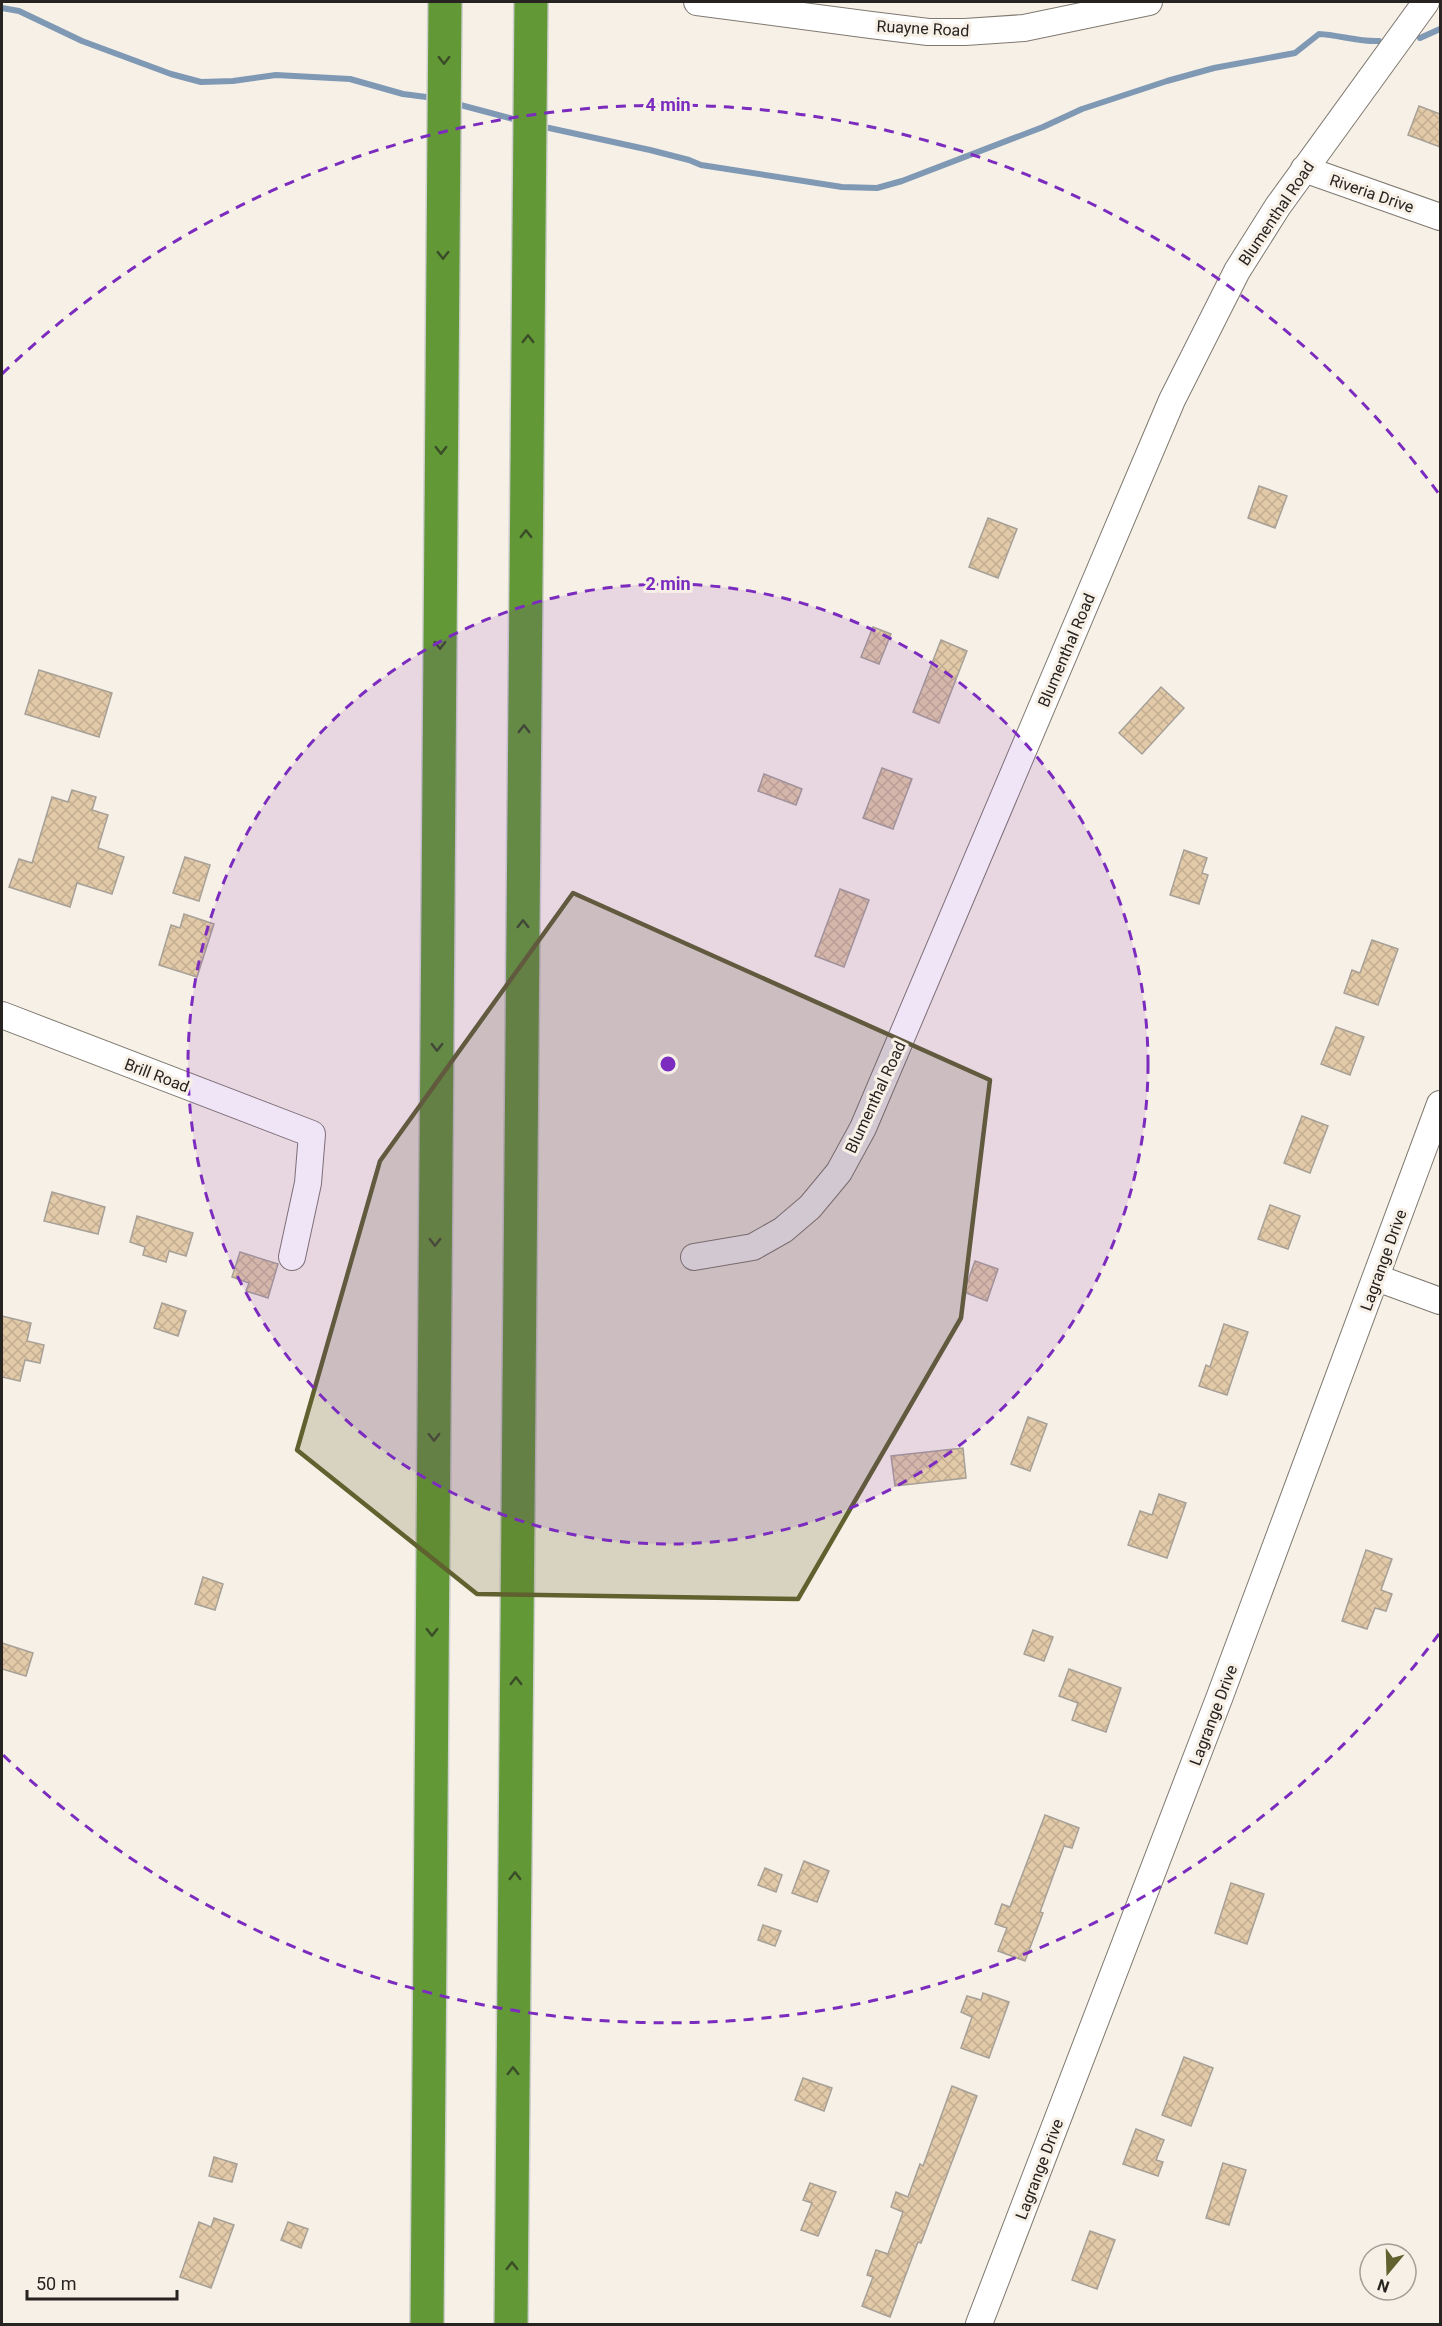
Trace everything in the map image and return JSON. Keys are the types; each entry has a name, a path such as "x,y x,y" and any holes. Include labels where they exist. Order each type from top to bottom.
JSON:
{"highway":[{"path":"427,2325 445,2"},
{"path":"511,2325 531,2"}],"street":[{"name":"Ruayne Road","path":"697,2 882,27 928,32 965,32 1024,28 1149,2"},
{"name":"Blumenthal Road","path":"694,1257 753,1247 783,1230 810,1207 853,1147 890,1066 1172,400 1242,263 1304,169 1426,2"},
{"name":"Riveria Drive","path":"1304,169 1440,217"},
{"name":"Brill Road","path":"2,1015 312,1134 308,1183 292,1257"},
{"name":"Lagrange Drive","path":"979,2325 1220,1696 1440,1104"},
{"path":"1377,1278 1440,1301"}],"highlighted area":[{"path":"573,893 990,1080 961,1318 798,1599 477,1594 297,1450 380,1161"}],"building":[{"path":"1419,106 1440,114 1440,147 1408,135"},
{"path":"1259,486 1287,496 1275,528 1248,518"},
{"path":"988,518 1017,529 998,578 969,567"},
{"path":"873,627 891,634 879,664 861,657"},
{"path":"941,640 967,651 939,723 913,712"},
{"path":"39,670 112,693 99,737 25,714"},
{"path":"1161,687 1184,708 1142,754 1119,733"},
{"path":"882,768 912,779 893,829 863,818"},
{"path":"764,774 802,789 796,805 758,791"},
{"path":"72,790 96,797 92,810 108,815 98,848 124,857 112,894 77,883 70,907 9,887 19,859 32,863 52,797 68,802"},
{"path":"1184,850 1207,858 1202,873 1208,875 1199,904 1170,895"},
{"path":"185,857 210,865 199,901 173,893"},
{"path":"840,889 869,900 844,967 815,956"},
{"path":"184,914 214,924 197,977 159,965 171,925 180,928"},
{"path":"1372,940 1398,949 1378,1005 1344,993 1352,970 1360,973"},
{"path":"1336,1027 1364,1037 1350,1075 1321,1064"},
{"path":"1302,1116 1328,1126 1310,1173 1284,1163"},
{"path":"52,1192 105,1207 98,1234 44,1221"},
{"path":"1270,1205 1300,1216 1288,1249 1258,1239"},
{"path":"137,1216 193,1233 186,1256 169,1251 166,1262 143,1255 145,1247 130,1242"},
{"path":"240,1252 278,1264 268,1298 246,1291 249,1283 232,1277"},
{"path":"975,1261 998,1269 987,1301 964,1292"},
{"path":"162,1303 186,1311 178,1336 154,1328"},
{"path":"2,1316 31,1323 27,1341 44,1345 40,1363 25,1360 20,1381 2,1377"},
{"path":"1224,1324 1248,1332 1227,1395 1199,1386 1206,1365 1210,1367"},
{"path":"1028,1417 1047,1424 1030,1471 1011,1464"},
{"path":"963,1448 966,1478 895,1486 891,1456"},
{"path":"1159,1494 1186,1503 1167,1558 1128,1545 1140,1511 1152,1515"},
{"path":"1366,1550 1392,1559 1381,1590 1392,1594 1386,1611 1375,1608 1367,1629 1342,1621"},
{"path":"203,1577 223,1584 215,1610 195,1604"},
{"path":"1033,1630 1053,1637 1044,1661 1024,1654"},
{"path":"2,1643 33,1653 26,1676 2,1669"},
{"path":"1069,1669 1121,1688 1106,1732 1072,1720 1078,1703 1059,1696"},
{"path":"1045,1815 1079,1828 1072,1848 1064,1846 1025,1961 998,1951 1007,1928 995,1924 1002,1904 1010,1907"},
{"path":"804,1861 829,1871 817,1902 792,1893"},
{"path":"765,1868 782,1875 776,1892 758,1885"},
{"path":"1231,1883 1264,1894 1247,1944 1215,1933"},
{"path":"763,1925 781,1931 775,1946 758,1940"},
{"path":"983,1993 1009,2002 989,2058 961,2048 972,2017 961,2012 967,1996 981,2000"},
{"path":"1184,2057 1213,2068 1191,2126 1162,2115"},
{"path":"803,2078 832,2088 824,2111 795,2100"},
{"path":"952,2086 977,2096 890,2317 862,2306 873,2277 867,2275 876,2250 888,2254 903,2212 891,2207 896,2192 908,2197 920,2164 923,2166"},
{"path":"1136,2129 1164,2140 1156,2160 1163,2162 1158,2176 1123,2164"},
{"path":"214,2157 237,2164 232,2182 209,2176"},
{"path":"1223,2163 1246,2170 1229,2225 1206,2218"},
{"path":"810,2183 836,2192 818,2236 801,2230 812,2203 803,2200"},
{"path":"214,2218 234,2225 211,2288 180,2277 199,2222 211,2227"},
{"path":"288,2222 308,2229 301,2248 281,2240"},
{"path":"1090,2231 1115,2240 1097,2289 1072,2280"}],"waterway":[{"path":"2,8 19,11 82,41 171,74 201,82 233,81 276,75 350,79 403,94 434,98"},
{"path":"1420,38 1440,29"},
{"path":"540,126 650,150 701,165 842,187 877,188 902,181 1043,127 1082,109 1167,81 1214,68 1295,53 1319,34 1379,41"},
{"path":"453,103 521,121"}]}
